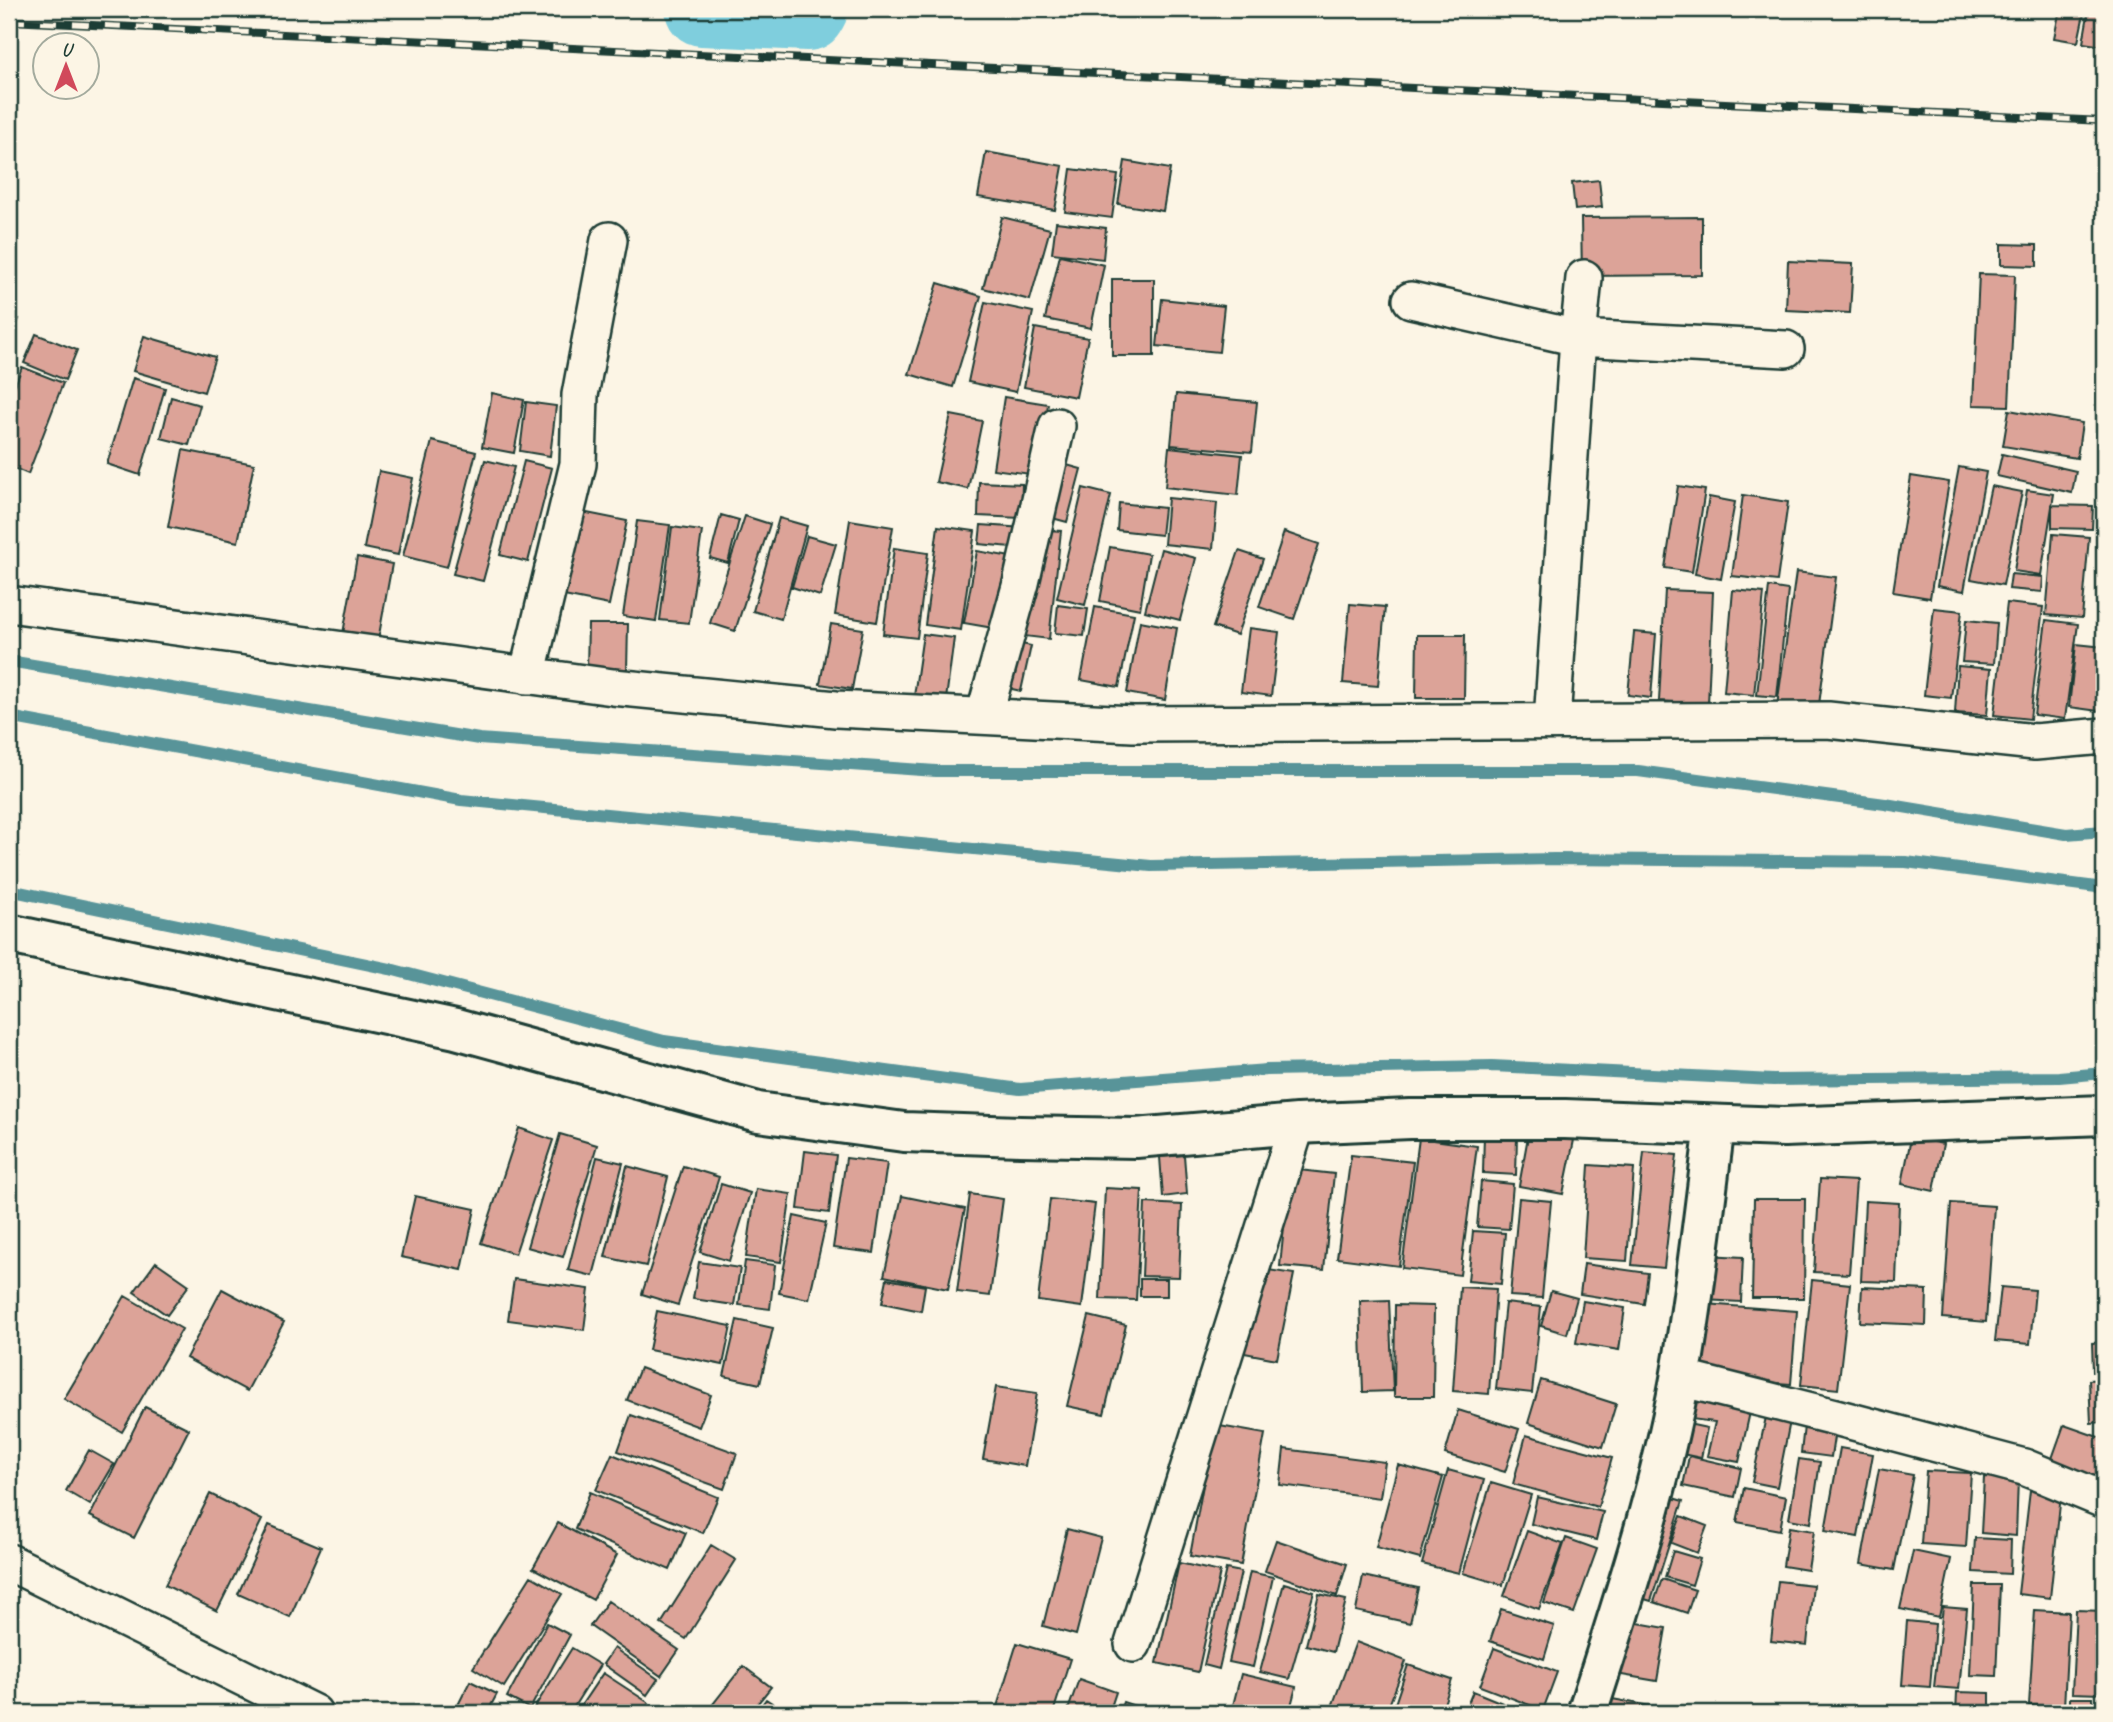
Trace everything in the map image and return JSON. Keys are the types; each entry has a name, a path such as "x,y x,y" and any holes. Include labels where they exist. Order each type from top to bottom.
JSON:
{"street":[{"path":"527,676 578,464 580,395 609,240"},
{"path":"1552,722 1584,278"},
{"path":"1411,300 1578,338 1786,349"},
{"path":"984,716 1021,583 1057,425"},
{"path":"9,604 613,687 836,709 1133,723 1828,720 2035,742 2104,736"},
{"path":"9,934 456,1029 758,1112 904,1132 1136,1138 1297,1124 1410,1119 1565,1119 1784,1127 2104,1115"},
{"path":"1133,1644 1297,1124"},
{"path":"1587,1713 1657,1481 1680,1378 1715,1125"},
{"path":"1680,1378 2024,1467 2104,1500"},
{"path":"9,1562 314,1713"}],"building":[{"path":"2060,9 2085,9 2078,42 2054,38"},
{"path":"2089,9 2104,9 2104,46 2083,43"},
{"path":"986,152 1063,166 1055,210 978,197"},
{"path":"1125,161 1170,169 1163,211 1118,204"},
{"path":"1071,169 1118,175 1112,218 1065,212"},
{"path":"1599,180 1602,207 1575,210 1572,183"},
{"path":"1002,217 1050,229 1030,300 983,288"},
{"path":"1702,217 1702,275 1582,276 1581,218"},
{"path":"1056,222 1106,228 1103,259 1052,253"},
{"path":"2001,244 2037,245 2037,266 2001,265"},
{"path":"1060,255 1104,265 1091,328 1045,319"},
{"path":"1788,261 1853,264 1850,313 1786,310"},
{"path":"1979,274 2015,275 2009,406 1973,405"},
{"path":"1112,279 1154,279 1154,356 1112,356"},
{"path":"938,283 981,296 953,387 909,374"},
{"path":"1162,299 1224,306 1219,352 1157,346"},
{"path":"985,302 1033,312 1016,392 968,382"},
{"path":"9,314 19,319 10,341 9,340"},
{"path":"1035,328 1088,338 1076,397 1024,387"},
{"path":"36,334 77,350 65,380 24,363"},
{"path":"144,336 215,357 204,392 133,371"},
{"path":"22,367 63,383 28,474 9,466 9,402"},
{"path":"133,378 165,388 140,475 107,464"},
{"path":"492,393 524,400 514,453 482,447"},
{"path":"1176,394 1257,402 1252,452 1171,445"},
{"path":"171,397 200,405 189,445 161,438"},
{"path":"1004,397 1048,404 1038,475 993,469"},
{"path":"526,402 556,406 550,456 520,451"},
{"path":"2009,410 2082,423 2077,458 2003,446"},
{"path":"951,415 982,421 968,489 936,482"},
{"path":"432,441 476,452 447,567 403,556"},
{"path":"1169,447 1242,455 1238,495 1165,487"},
{"path":"183,450 254,464 238,542 168,527"},
{"path":"2002,454 2076,471 2072,493 1997,476"},
{"path":"485,460 514,467 483,581 453,574"},
{"path":"524,461 552,468 528,562 500,555"},
{"path":"1056,462 1081,469 1067,522 1041,515"},
{"path":"1959,467 1986,472 1964,591 1937,586"},
{"path":"379,471 413,478 398,555 364,548"},
{"path":"1911,476 1949,482 1930,598 1893,592"},
{"path":"979,482 1022,484 1021,518 978,516"},
{"path":"1678,486 1705,490 1692,572 1665,568"},
{"path":"1991,486 2022,492 2003,585 1971,579"},
{"path":"1083,488 1111,495 1085,605 1057,598"},
{"path":"2027,490 2054,494 2041,575 2014,571"},
{"path":"1743,495 1788,502 1777,581 1732,576"},
{"path":"1709,497 1735,502 1721,579 1695,574"},
{"path":"1168,498 1217,503 1213,549 1164,544"},
{"path":"1119,503 1164,508 1161,535 1117,530"},
{"path":"2052,505 2093,506 2092,529 2052,528"},
{"path":"572,510 627,521 609,605 554,594"},
{"path":"721,515 739,520 728,563 710,558"},
{"path":"745,516 770,524 735,631 710,623"},
{"path":"779,518 807,526 781,619 753,611"},
{"path":"850,520 893,527 877,622 835,615"},
{"path":"637,521 670,525 656,621 623,616"},
{"path":"981,525 1024,528 1022,548 979,544"},
{"path":"938,526 975,531 961,630 925,625"},
{"path":"672,527 702,531 689,623 660,620"},
{"path":"1037,529 1061,531 1049,639 1024,636"},
{"path":"1284,532 1319,544 1294,619 1259,607"},
{"path":"2053,534 2089,537 2082,618 2046,615"},
{"path":"807,536 836,544 820,596 792,587"},
{"path":"1110,547 1149,554 1140,609 1100,601"},
{"path":"894,548 928,553 917,638 883,634"},
{"path":"1161,549 1196,558 1180,620 1145,611"},
{"path":"977,551 1011,557 999,629 964,623"},
{"path":"1239,551 1263,559 1237,635 1213,627"},
{"path":"357,557 392,564 377,646 342,639"},
{"path":"1796,572 1836,577 1818,712 1777,706"},
{"path":"2011,574 2043,577 2042,592 2009,589"},
{"path":"1769,587 1788,590 1777,697 1757,695"},
{"path":"1665,590 1713,592 1708,704 1659,701"},
{"path":"1733,590 1764,593 1754,695 1724,692"},
{"path":"2007,603 2043,607 2030,719 1994,715"},
{"path":"1350,604 1385,607 1378,686 1343,683"},
{"path":"1058,605 1088,609 1084,636 1055,633"},
{"path":"1095,607 1134,614 1119,687 1081,680"},
{"path":"1934,608 1962,611 1951,698 1924,695"},
{"path":"1966,620 1997,623 1994,664 1962,662"},
{"path":"2046,620 2078,624 2065,719 2034,715"},
{"path":"1140,621 1177,628 1165,700 1127,693"},
{"path":"588,624 628,624 627,670 587,669"},
{"path":"831,624 863,629 852,689 820,684"},
{"path":"1249,628 1279,632 1271,696 1241,692"},
{"path":"1634,632 1656,634 1651,698 1628,695"},
{"path":"923,634 954,638 945,707 913,703"},
{"path":"1417,635 1465,635 1464,698 1416,698"},
{"path":"1013,642 1031,646 1021,691 1003,687"},
{"path":"2076,644 2104,647 2099,711 2069,707"},
{"path":"1958,666 1991,669 1987,715 1955,713"},
{"path":"519,1128 553,1140 515,1254 481,1243"},
{"path":"1529,1131 1574,1140 1563,1194 1519,1186"},
{"path":"560,1134 597,1145 563,1257 527,1247"},
{"path":"1484,1134 1517,1136 1516,1175 1483,1173"},
{"path":"1419,1138 1477,1146 1460,1275 1402,1268"},
{"path":"1911,1138 1943,1144 1934,1191 1902,1184"},
{"path":"805,1151 836,1155 829,1213 798,1209"},
{"path":"1644,1152 1677,1155 1664,1268 1632,1265"},
{"path":"1184,1155 1187,1194 1163,1197 1160,1157"},
{"path":"1351,1155 1413,1162 1399,1266 1337,1258"},
{"path":"597,1157 623,1163 593,1276 568,1270"},
{"path":"846,1158 887,1163 874,1253 833,1248"},
{"path":"1589,1165 1634,1168 1627,1261 1583,1258"},
{"path":"627,1166 668,1177 646,1266 605,1257"},
{"path":"683,1166 719,1177 678,1305 642,1294"},
{"path":"1290,1169 1334,1174 1324,1270 1280,1266"},
{"path":"1820,1179 1856,1181 1849,1274 1814,1272"},
{"path":"1481,1181 1513,1184 1509,1229 1477,1227"},
{"path":"721,1184 750,1193 729,1261 700,1252"},
{"path":"1105,1188 1142,1190 1136,1300 1100,1299"},
{"path":"756,1189 791,1194 781,1262 746,1257"},
{"path":"970,1194 1003,1199 990,1296 957,1292"},
{"path":"415,1196 475,1209 462,1270 401,1257"},
{"path":"902,1196 965,1209 948,1289 884,1276"},
{"path":"1519,1198 1551,1201 1542,1298 1510,1296"},
{"path":"1050,1199 1095,1204 1082,1307 1038,1301"},
{"path":"1754,1199 1805,1199 1804,1298 1752,1298"},
{"path":"1865,1201 1899,1203 1896,1282 1861,1281"},
{"path":"1145,1203 1182,1205 1179,1277 1142,1276"},
{"path":"1951,1203 1994,1206 1986,1322 1943,1318"},
{"path":"794,1216 826,1223 809,1299 779,1293"},
{"path":"1473,1231 1505,1233 1501,1284 1468,1281"},
{"path":"1706,1255 1743,1257 1741,1302 1704,1300"},
{"path":"745,1261 775,1265 770,1309 739,1305"},
{"path":"156,1262 189,1285 167,1315 134,1292"},
{"path":"699,1262 740,1268 734,1305 693,1299"},
{"path":"1584,1264 1648,1273 1644,1304 1580,1294"},
{"path":"1256,1268 1294,1274 1277,1359 1239,1352"},
{"path":"514,1279 589,1289 584,1330 508,1320"},
{"path":"887,1279 925,1286 921,1311 882,1303"},
{"path":"1140,1279 1167,1279 1167,1296 1140,1296"},
{"path":"1812,1280 1850,1284 1838,1389 1801,1385"},
{"path":"1460,1287 1496,1289 1489,1394 1453,1391"},
{"path":"1862,1287 1927,1290 1926,1325 1860,1322"},
{"path":"2001,1287 2035,1290 2030,1344 1995,1341"},
{"path":"222,1289 284,1322 247,1391 186,1358"},
{"path":"1551,1291 1577,1298 1567,1334 1541,1326"},
{"path":"125,1296 182,1329 122,1432 64,1399"},
{"path":"1389,1300 1393,1391 1363,1392 1360,1301"},
{"path":"1583,1301 1625,1308 1619,1350 1576,1343"},
{"path":"1505,1303 1541,1307 1532,1393 1496,1389"},
{"path":"1705,1304 1797,1311 1791,1384 1700,1378"},
{"path":"1395,1305 1434,1306 1433,1397 1394,1397"},
{"path":"657,1311 731,1326 723,1365 649,1350"},
{"path":"1089,1316 1126,1325 1104,1414 1067,1406"},
{"path":"737,1320 773,1328 760,1384 724,1376"},
{"path":"2104,1342 2104,1372 2093,1372 2092,1343"},
{"path":"640,1368 711,1395 699,1427 627,1400"},
{"path":"2104,1379 2104,1422 2091,1423 2089,1380"},
{"path":"1541,1380 1616,1404 1603,1447 1528,1423"},
{"path":"996,1387 1037,1393 1025,1466 983,1459"},
{"path":"1695,1393 1752,1403 1739,1462 1707,1456 1715,1422 1691,1419"},
{"path":"145,1407 189,1429 134,1538 90,1516"},
{"path":"1458,1410 1519,1429 1505,1472 1445,1454"},
{"path":"631,1415 737,1453 724,1489 618,1451"},
{"path":"1766,1417 1790,1421 1777,1487 1752,1482"},
{"path":"1674,1421 1707,1428 1701,1458 1668,1451"},
{"path":"1214,1425 1265,1434 1241,1565 1190,1556"},
{"path":"2064,1425 2104,1439 2104,1464 2097,1484 2049,1467"},
{"path":"1804,1426 1835,1430 1831,1457 1801,1453"},
{"path":"1526,1435 1612,1458 1598,1507 1513,1484"},
{"path":"1840,1448 1873,1454 1858,1537 1825,1531"},
{"path":"1284,1449 1385,1462 1380,1498 1280,1485"},
{"path":"89,1450 114,1464 90,1505 66,1491"},
{"path":"612,1454 718,1497 703,1533 596,1490"},
{"path":"1689,1456 1741,1468 1735,1497 1683,1486"},
{"path":"1799,1459 1820,1462 1811,1523 1789,1519"},
{"path":"1398,1465 1443,1477 1420,1559 1376,1547"},
{"path":"1879,1469 1913,1475 1894,1570 1861,1564"},
{"path":"1448,1470 1484,1480 1459,1573 1422,1564"},
{"path":"1926,1471 1971,1473 1966,1547 1921,1544"},
{"path":"1984,1477 2018,1478 2016,1536 1981,1533"},
{"path":"2031,1482 2062,1485 2050,1598 2018,1594"},
{"path":"1491,1483 1531,1495 1503,1585 1463,1573"},
{"path":"1744,1488 1786,1497 1780,1530 1737,1522"},
{"path":"590,1492 686,1533 670,1570 575,1529"},
{"path":"210,1494 262,1520 217,1611 165,1585"},
{"path":"1659,1494 1683,1501 1651,1601 1628,1594"},
{"path":"1537,1497 1603,1512 1596,1540 1531,1524"},
{"path":"1681,1516 1707,1526 1697,1553 1671,1543"},
{"path":"558,1523 617,1555 593,1600 533,1568"},
{"path":"269,1525 321,1547 290,1617 238,1594"},
{"path":"1789,1527 1814,1531 1808,1570 1783,1566"},
{"path":"1067,1529 1101,1538 1076,1635 1043,1626"},
{"path":"1527,1531 1563,1544 1539,1609 1504,1596"},
{"path":"1566,1538 1597,1549 1574,1613 1544,1603"},
{"path":"1975,1538 2011,1540 2010,1574 1973,1572"},
{"path":"1276,1540 1347,1564 1337,1596 1265,1571"},
{"path":"711,1545 736,1560 686,1639 661,1624"},
{"path":"1673,1551 1700,1559 1692,1585 1665,1577"},
{"path":"1913,1551 1951,1559 1939,1617 1900,1609"},
{"path":"1179,1563 1220,1572 1198,1672 1157,1663"},
{"path":"1226,1569 1241,1572 1219,1669 1204,1665"},
{"path":"1250,1572 1273,1577 1253,1667 1229,1662"},
{"path":"531,1576 562,1594 504,1687 473,1668"},
{"path":"1363,1576 1418,1588 1410,1623 1356,1611"},
{"path":"1662,1579 1695,1590 1687,1613 1654,1602"},
{"path":"1778,1581 1813,1585 1807,1645 1771,1641"},
{"path":"1284,1583 1314,1592 1289,1679 1260,1672"},
{"path":"1974,1585 2000,1585 1996,1676 1970,1675"},
{"path":"1319,1594 1346,1600 1333,1652 1306,1645"},
{"path":"608,1601 679,1650 661,1676 590,1626"},
{"path":"1943,1607 1967,1609 1959,1689 1934,1687"},
{"path":"1501,1609 1554,1626 1544,1659 1490,1641"},
{"path":"2035,1610 2069,1612 2064,1707 2029,1705"},
{"path":"2076,1610 2104,1611 2101,1694 2072,1693"},
{"path":"1621,1620 1666,1628 1657,1681 1610,1673"},
{"path":"1907,1621 1935,1624 1930,1687 1902,1685"},
{"path":"547,1623 570,1635 530,1709 507,1697"},
{"path":"1356,1642 1406,1661 1386,1713 1330,1712"},
{"path":"1017,1643 1070,1659 1053,1713 995,1713"},
{"path":"572,1648 600,1665 570,1713 531,1713"},
{"path":"614,1648 658,1679 647,1695 603,1664"},
{"path":"1494,1648 1557,1672 1543,1710 1480,1686"},
{"path":"1408,1665 1452,1680 1441,1713 1392,1713"},
{"path":"743,1666 771,1687 750,1713 706,1713"},
{"path":"603,1673 649,1703 642,1713 576,1713"},
{"path":"1241,1674 1296,1687 1289,1713 1248,1713 1232,1709"},
{"path":"1079,1679 1116,1692 1109,1713 1067,1713"},
{"path":"470,1681 497,1694 487,1713 454,1713"},
{"path":"1473,1691 1527,1713 1464,1713"},
{"path":"1957,1692 1990,1693 1990,1713 1956,1713"},
{"path":"1607,1698 1688,1713 1604,1713"},
{"path":"2070,1698 2093,1698 2093,1713 2070,1713"},
{"path":"766,1699 787,1713 756,1713"},
{"path":"1123,1702 1156,1713 1119,1713"},
{"path":"1878,1706 1948,1709 1948,1713 1878,1713"}],"waterway":[{"path":"702,9 808,14 811,9"},
{"path":"9,661 479,739 936,771 1638,771 1885,804 2066,834 2104,831"},
{"path":"9,717 461,800 1151,866 1554,859 1906,862 2104,888"},
{"path":"9,890 390,969 664,1041 1020,1089 1267,1070 1492,1066 1773,1080 2059,1077 2104,1073"}],"railway":[{"path":"9,21 2104,121"}]}
